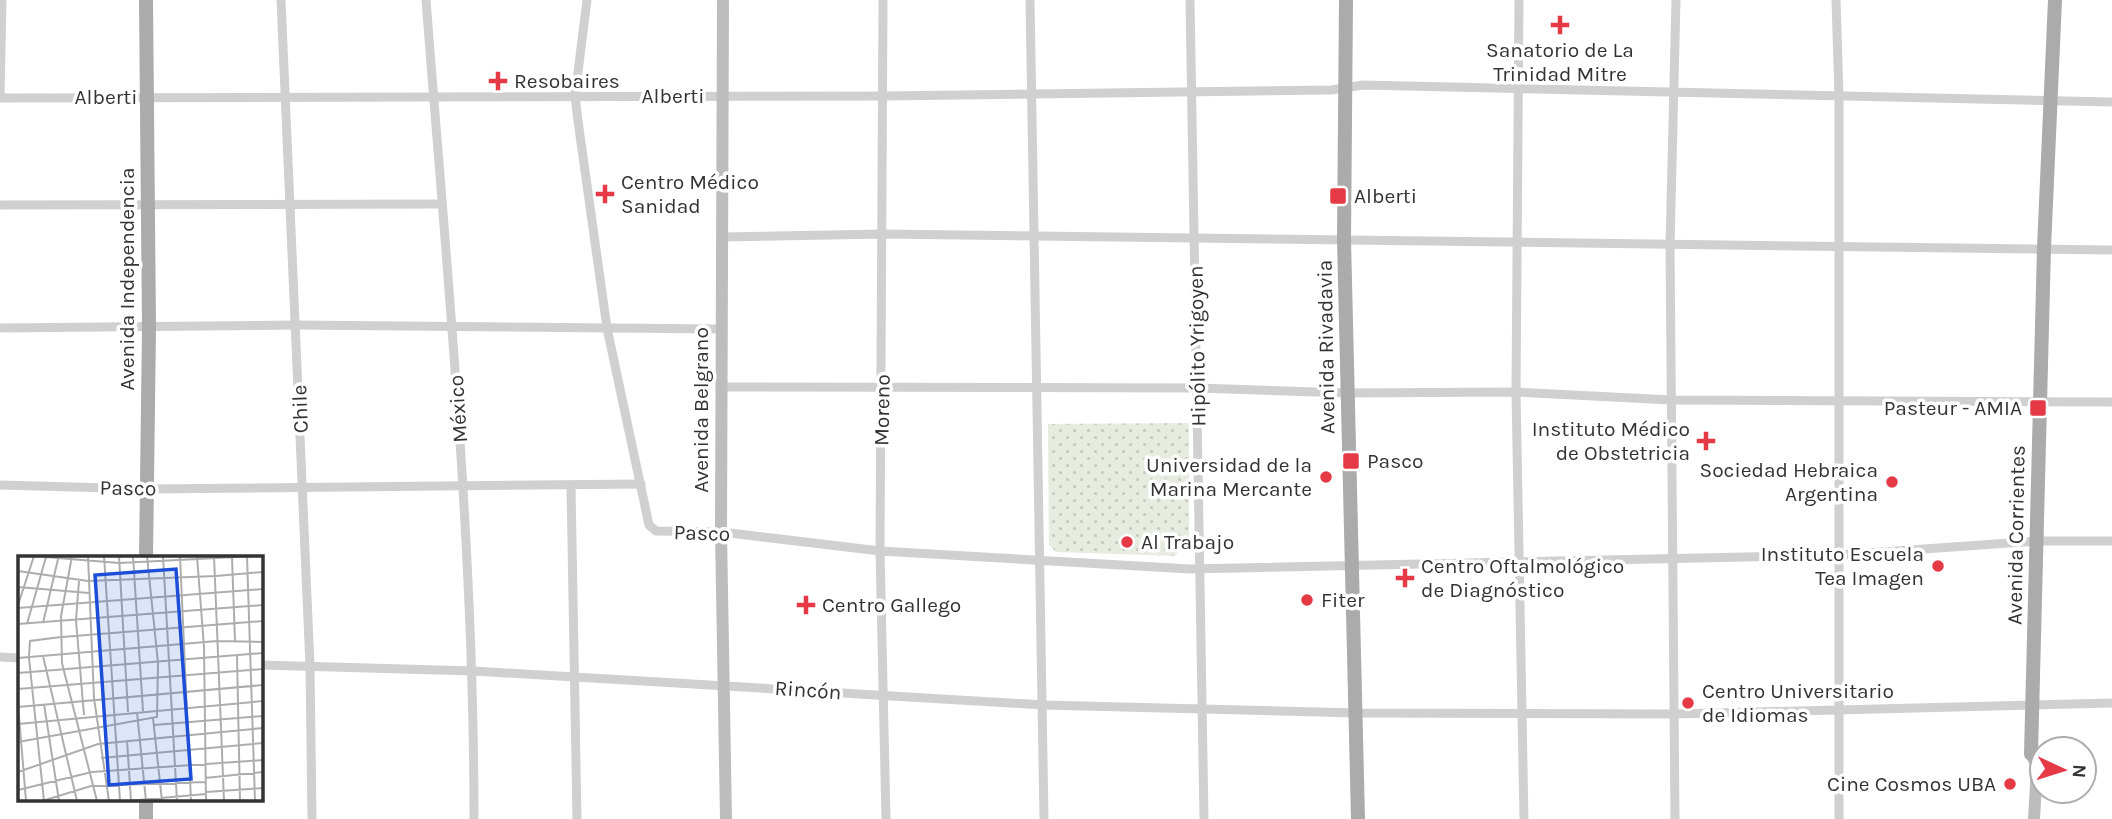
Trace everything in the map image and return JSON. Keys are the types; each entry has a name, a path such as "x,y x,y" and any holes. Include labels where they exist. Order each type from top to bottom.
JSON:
{"main road":[{"name":"Avenida Independencia","path":"146,0 149,205 146,556"},
{"name":"Avenida Belgrano","path":"723,0 720,387 726,819"},
{"name":"Avenida Rivadavia","path":"1346,0 1344,240 1358,819"},
{"name":"Avenida Corrientes","path":"2031,735 2044,248 2055,0"}],"street":[{"path":"0,97 2,0"},
{"name":"Chile","path":"281,0 310,666 312,819"},
{"name":"México","path":"426,0 440,204 453,328 474,671 474,819"},
{"path":"587,0 575,96 607,328 640,484"},
{"name":"Moreno","path":"883,0 880,551 881,695 885,716 886,819"},
{"path":"1030,0 1044,819"},
{"name":"Hipólito Yrigoyen","path":"1190,0 1205,819"},
{"path":"1519,0 1516,392 1524,819"},
{"path":"1675,819 1670,246 1676,0"},
{"path":"1836,0 1839,96 1839,819"},
{"name":"Alberti","path":"0,97 1030,95 1345,88 1363,85 2112,102"},
{"path":"0,205 440,204"},
{"path":"722,237 883,234 2112,250"},
{"path":"0,328 296,325 720,329"},
{"path":"720,387 1198,388 1348,393 1516,392 1671,400 2112,402"},
{"name":"Pasco","path":"0,485 146,489 463,488 640,484 649,525 656,531 721,533 880,551 1040,563 1201,568 1353,568 1839,555 2037,541 2112,541"},
{"path":"571,486 572,677 577,819"},
{"path":"0,657 18,657"},
{"name":"Rincón","path":"262,665 474,671 1044,705 1356,713 1838,711 2112,703"}],"shaded area":[{"path":"1189,423 1189,540 1175,556 1056,552 1049,545 1048,424"}],"place":[{"name":"Sanatorio de La Trinidad Mitre","path":"1560,25"},
{"name":"Resobaires","path":"498,81"},
{"name":"Centro Médico Sanidad","path":"605,194"},
{"name":"Alberti","path":"1338,196"},
{"name":"Pasteur - AMIA","path":"2038,408"},
{"name":"Instituto Médico de Obstetricia","path":"1706,441"},
{"name":"Pasco","path":"1351,461"},
{"name":"Universidad de la Marina Mercante","path":"1326,477"},
{"name":"Sociedad Hebraica Argentina","path":"1892,482"},
{"name":"Al Trabajo","path":"1127,542"},
{"name":"Instituto Escuela Tea Imagen","path":"1938,566"},
{"name":"Centro Oftalmológico de Diagnóstico","path":"1405,578"},
{"name":"Fiter","path":"1307,600"},
{"name":"Centro Gallego","path":"806,605"},
{"name":"Centro Universitario de Idiomas","path":"1688,703"},
{"name":"Cine Cosmos UBA","path":"2010,784"}]}
